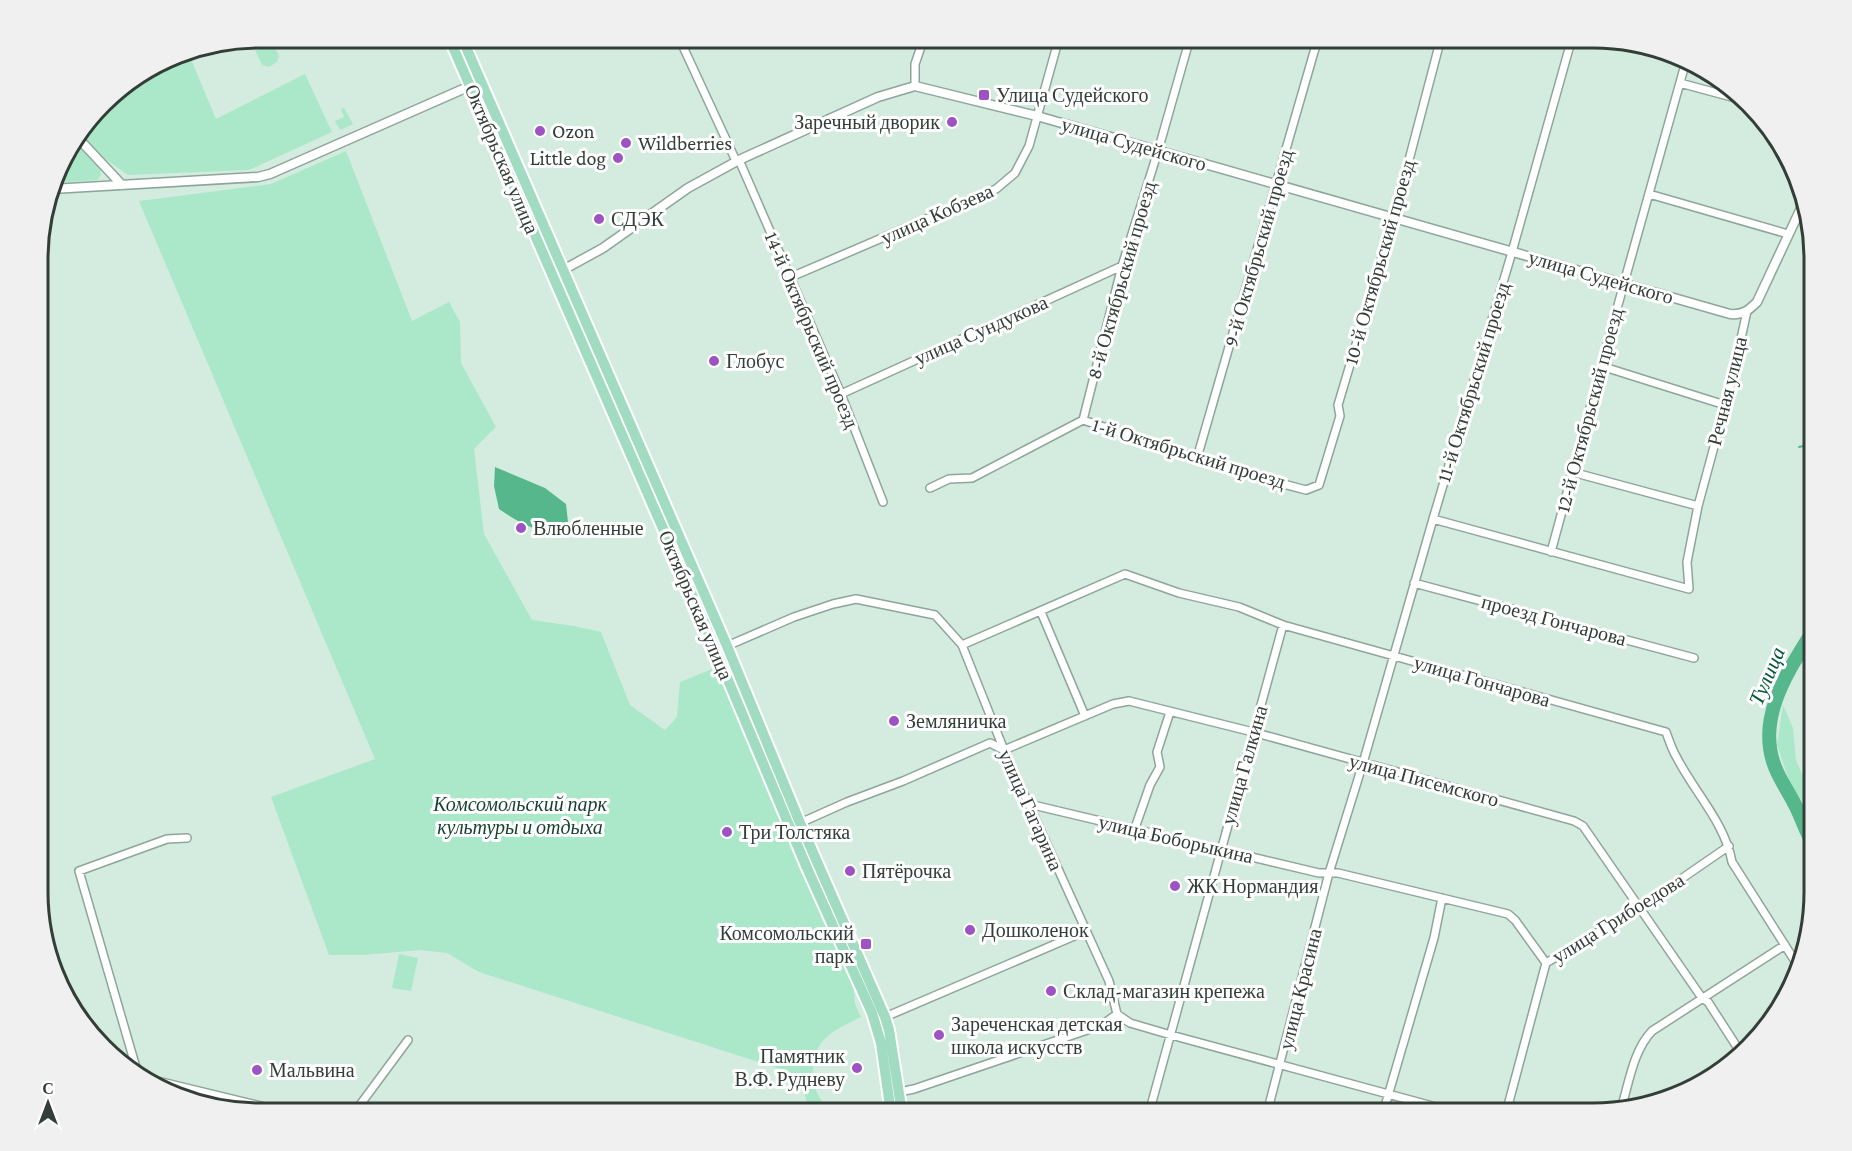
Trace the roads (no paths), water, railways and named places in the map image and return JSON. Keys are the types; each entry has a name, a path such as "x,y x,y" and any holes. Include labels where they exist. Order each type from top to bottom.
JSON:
{"main road":[{"name":"Октябрьская улица","path":"455,48 476,84 563,270 727,646 880,1019 901,1103"},
{"name":"Октябрьская улица","path":"465,48 476,84 552,276 702,618 807,868 880,1019 890,1103"},
{"path":"552,276 563,270"}],"street":[{"name":"14-й Октябрьский проезд","path":"684,48 791,277 884,502"},
{"path":"563,270 603,248 680,192 737,160 878,97 915,86 915,64 921,48"},
{"name":"улица Кобзева","path":"791,277 1002,185 1015,173 1029,146 1056,48"},
{"name":"8-й Октябрьский проезд","path":"1083,420 1122,266 1187,48"},
{"name":"9-й Октябрьский проезд","path":"1197,458 1315,48"},
{"name":"10-й Октябрьский проезд","path":"1319,485 1340,416 1338,405 1394,217 1438,48"},
{"name":"11-й Октябрьский проезд","path":"1432,519 1512,252 1569,48"},
{"name":"12-й Октябрьский проезд","path":"1551,552 1684,69"},
{"path":"1680,83 1726,95"},
{"path":"60,189 246,178 270,174 476,84"},
{"name":"улица Судейского","path":"915,86 1037,116 1730,314 1739,315 1747,311"},
{"path":"83,143 122,185"},
{"path":"1649,194 1788,234"},
{"name":"Речная улица","path":"1551,552 1689,589 1687,562 1698,506 1747,311 1757,302 1799,212"},
{"name":"улица Сундукова","path":"841,394 1122,266"},
{"path":"1601,366 1725,405"},
{"name":"1-й Октябрьский проезд","path":"930,488 949,479 972,478 1083,420 1219,467 1306,490 1319,485"},
{"path":"1572,472 1698,506"},
{"path":"1432,519 1551,552"},
{"name":"улица Красина","path":"1270,1103 1329,873 1363,763 1432,519"},
{"name":"улица Гончарова","path":"962,645 1125,574 1179,593 1239,607 1283,625 1666,732 1676,757 1723,832 1732,862 1793,959"},
{"name":"проезд Гончарова","path":"1414,583 1694,658"},
{"name":"улица Гагарина","path":"727,646 794,616 856,598 935,615 962,645 1004,750 1109,981 1117,1014"},
{"path":"1041,612 1085,716"},
{"name":"улица Галкина","path":"1152,1103 1283,625"},
{"name":"улица Писемского","path":"1004,750 1113,704 1129,701 1253,732 1574,821 1588,832 1737,1046"},
{"path":"1135,828 1150,786 1160,768 1157,752 1170,712"},
{"path":"800,823 990,743 1004,750"},
{"name":"улица Боборыкина","path":"1029,804 1319,873 1338,873 1508,914 1515,920 1546,963"},
{"path":"134,1061 79,871 167,839 187,838"},
{"name":"улица Грибоедова","path":"1509,1103 1546,963 1639,908 1729,846"},
{"path":"1386,1103 1434,938 1442,898"},
{"path":"880,1019 1086,931"},
{"path":"1624,1100 1638,1053 1652,1031 1785,945"},
{"path":"899,1092 914,1089 1102,1025 1117,1014 1130,1023 1171,1035 1423,1103"},
{"path":"361,1103 408,1040"},
{"path":"173,1085 249,1103"}],"waterway":[{"path":"1799,447 1804,446"},
{"name":"Тулица","path":"1804,646 1777,697 1769,731 1770,749 1775,767 1804,825"}],"place":[{"name":"Улица Судейского","path":"984,95"},
{"name":"Заречный дворик","path":"952,122"},
{"name":"Ozon","path":"540,131"},
{"name":"Wildberries","path":"626,143"},
{"name":"Little dog","path":"618,158"},
{"name":"СДЭК","path":"599,219"},
{"name":"Глобус","path":"714,361"},
{"name":"Влюбленные","path":"521,528"},
{"name":"Земляничка","path":"894,721"},
{"name":"Три Толстяка","path":"727,832"},
{"name":"Пятёрочка","path":"850,871"},
{"name":"ЖК Нормандия","path":"1175,886"},
{"name":"Дошколенок","path":"970,930"},
{"name":"Комсомольский парк","path":"866,944"},
{"name":"Склад-магазин крепежа","path":"1051,991"},
{"name":"Зареченская детская школа искусств","path":"939,1035"},
{"name":"Памятник В.Ф. Рудневу","path":"857,1068"},
{"name":"Мальвина","path":"257,1070"}],"park label":[{"name":"Комсомольский парк культуры и отдыха","path":"520,816"}]}
